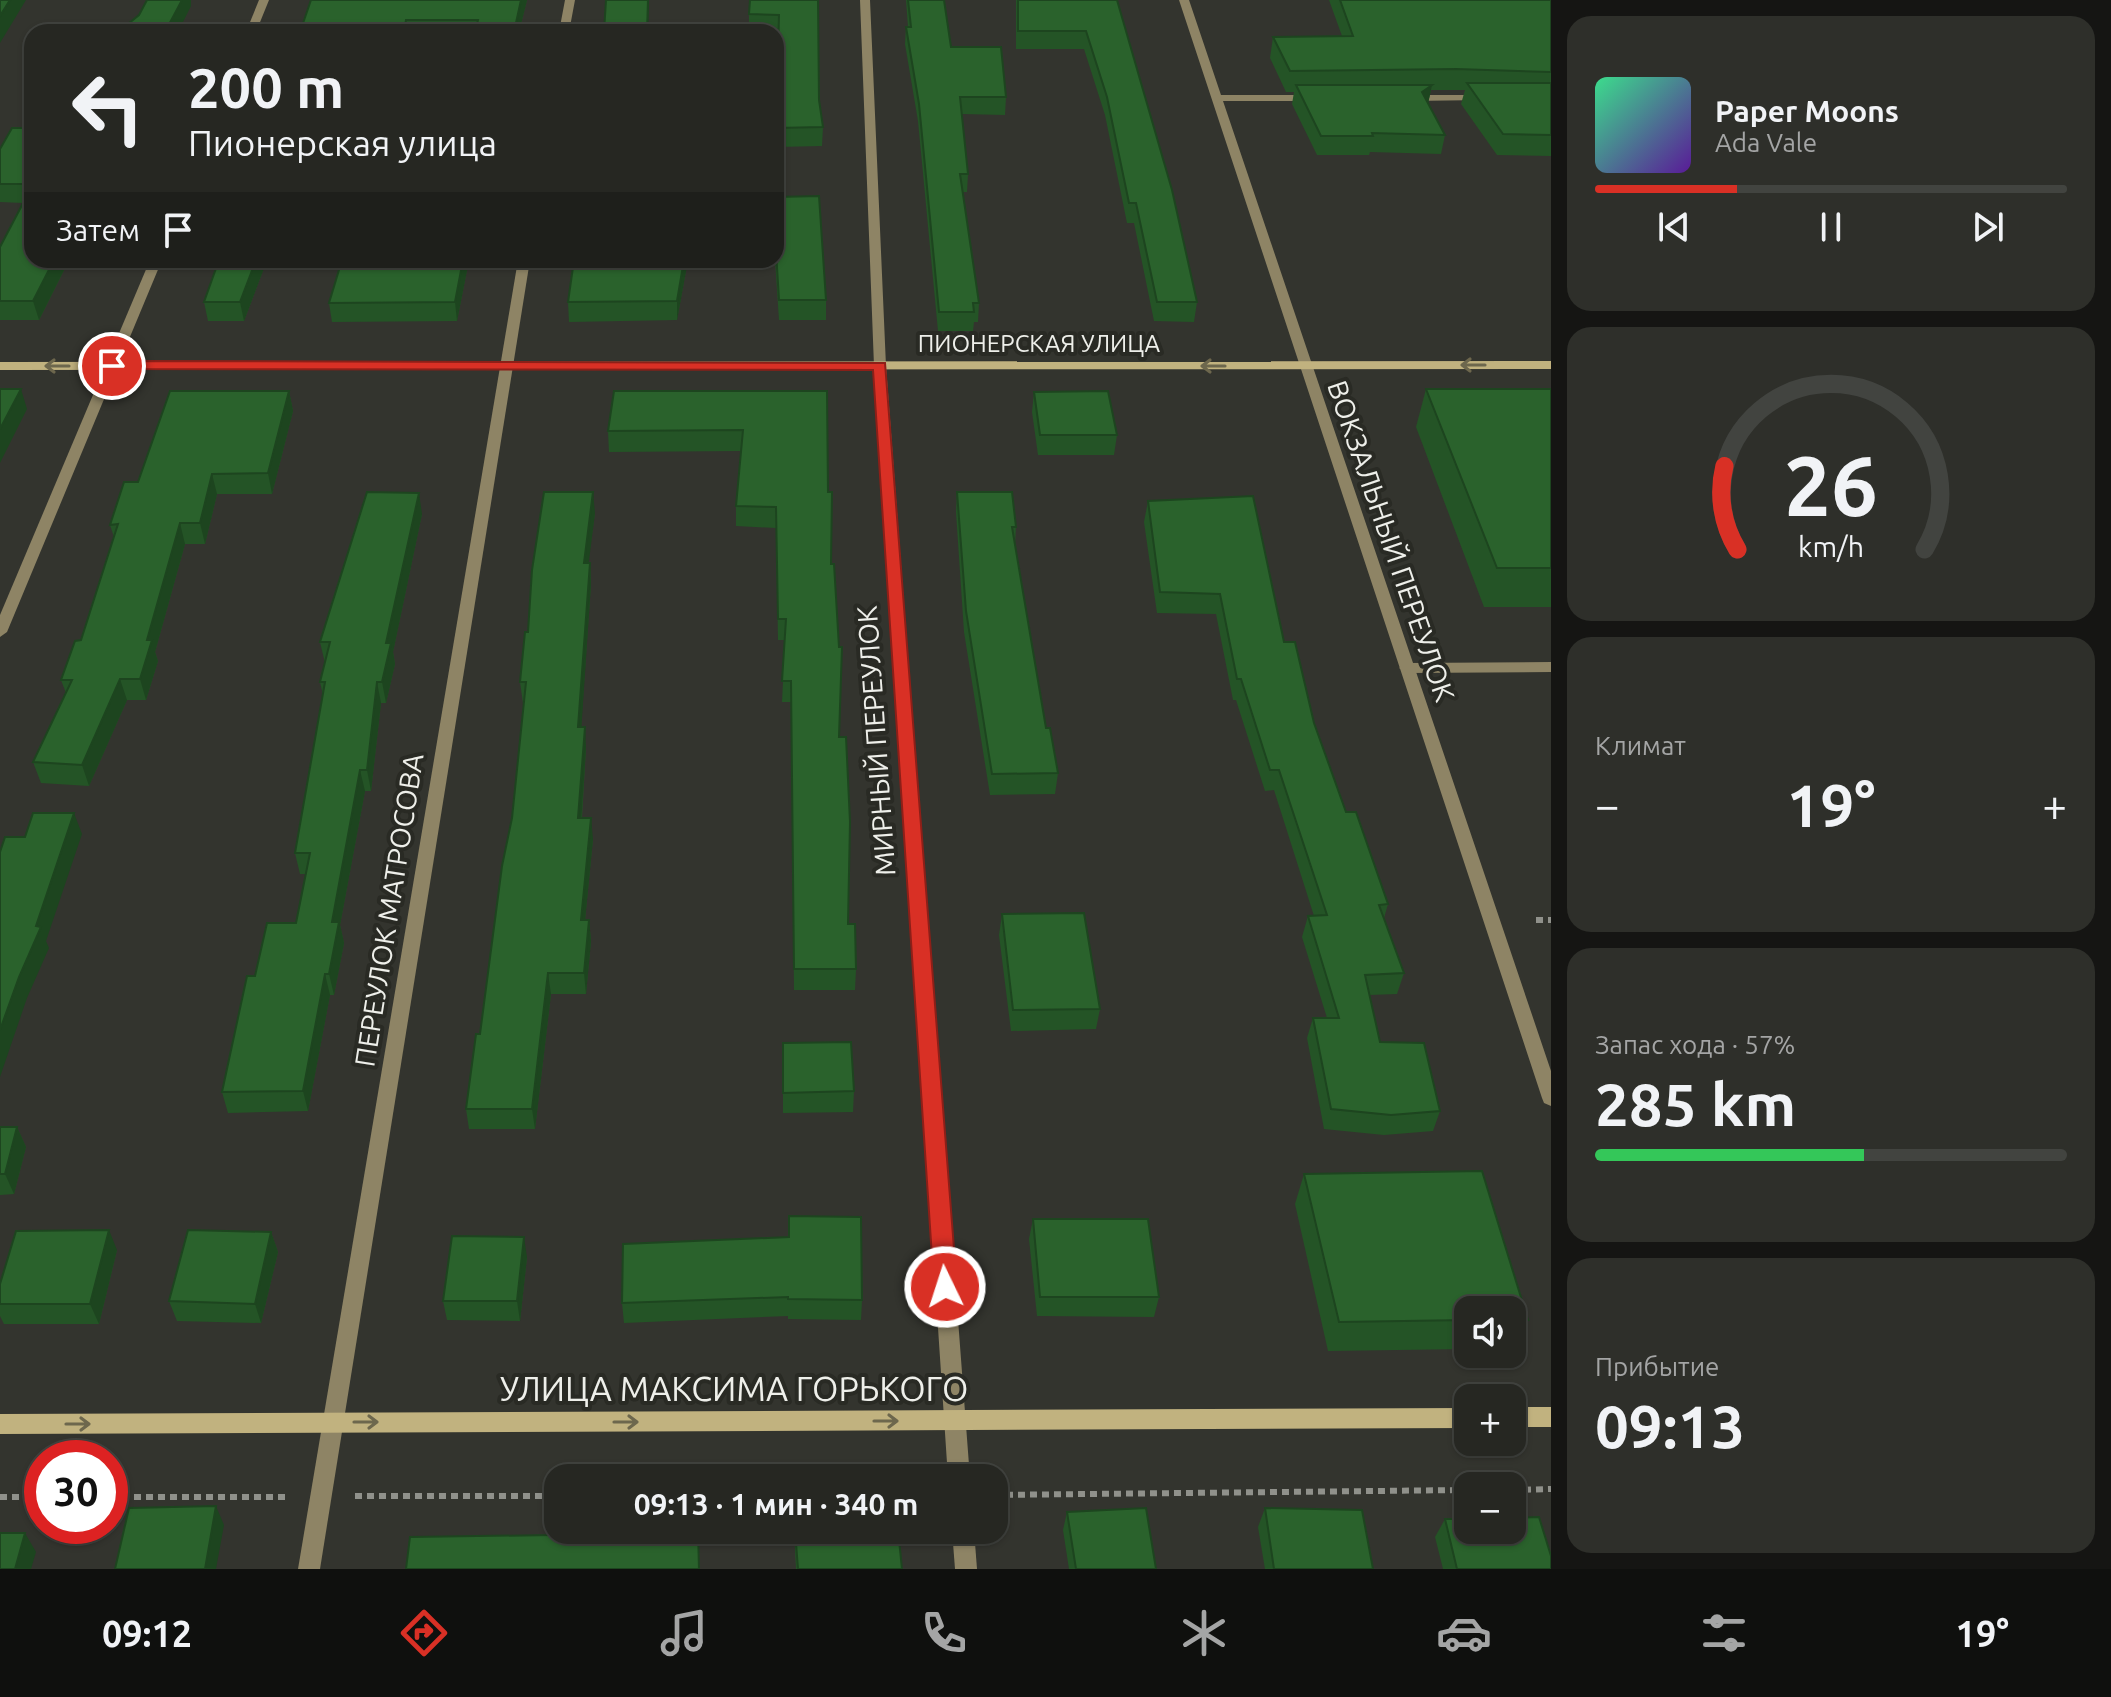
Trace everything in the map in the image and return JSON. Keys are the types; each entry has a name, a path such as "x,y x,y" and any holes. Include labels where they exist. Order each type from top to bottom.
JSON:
{"street":[{"path":"254,24 264,0"},
{"path":"566,24 570,0"},
{"name":"МИРНЫЙ ПЕРЕУЛОК","path":"865,0 880,366 958,1464"},
{"name":"ВОКЗАЛЬНЫЙ ПЕРЕУЛОК","path":"1184,0 1551,1098"},
{"path":"1216,98 1332,98"},
{"path":"1394,98 1488,98"},
{"path":"0,632 153,268"},
{"name":"ПЕРЕУЛОК МАТРОСОВА","path":"309,1569 523,268"},
{"name":"ПИОНЕРСКАЯ УЛИЦА","path":"0,366 1551,365"},
{"path":"1407,668 1551,667"},
{"path":"1526,1417 1551,1417"},
{"name":"УЛИЦА МАКСИМА ГОРЬКОГО","path":"0,1424 1454,1418"},
{"path":"964,1544 966,1569"}],"path":[{"path":"1536,920 1551,920"},
{"path":"1526,1490 1551,1489"},
{"path":"1008,1495 1454,1490"},
{"path":"0,1497 24,1497"}],"building":[{"path":"0,0 10,0 0,16"},
{"path":"147,0 182,0 169,24 128,24 139,15"},
{"path":"311,0 521,0 516,24 477,24 478,20 406,20 405,24 303,24"},
{"path":"606,0 648,0 647,24 604,24"},
{"path":"750,0 818,0 819,100 823,127 784,128 784,24 779,24 779,15 749,14"},
{"path":"908,0 944,0 951,47 1001,47 1006,97 960,97 968,174 960,174 979,303 973,303 974,312 939,312 919,104 906,27 911,27"},
{"path":"1018,0 1117,0 1172,190 1197,302 1157,302 1136,203 1129,203 1107,97 1086,31 1018,31"},
{"path":"1340,0 1551,0 1551,72 1456,69 1290,71 1273,37 1353,36"},
{"path":"1467,83 1551,83 1551,135 1503,134"},
{"path":"1296,85 1432,85 1422,92 1445,135 1372,133 1373,136 1321,136"},
{"path":"12,128 24,128 24,184 0,184 0,149"},
{"path":"819,196 826,300 779,300 777,268 784,268 784,197"},
{"path":"24,201 24,268 50,268 33,301 0,301 0,247"},
{"path":"216,268 253,268 240,302 204,302"},
{"path":"340,268 461,268 455,302 329,303"},
{"path":"573,268 683,268 677,301 568,302"},
{"path":"0,389 21,389 0,429"},
{"path":"1426,389 1551,389 1551,568 1497,568"},
{"path":"170,391 289,391 268,473 212,474 200,523 180,523 147,640 152,640 140,679 120,679 82,765 33,762 72,680 61,680 75,641 81,640 118,524 110,525 124,482 138,482"},
{"path":"614,391 827,391 828,492 832,492 831,564 834,564 839,647 842,647 839,737 846,737 850,822 848,924 855,924 856,969 794,969 791,681 782,681 786,619 778,619 776,507 736,506 743,430 608,431"},
{"path":"1108,391 1117,435 1040,435 1034,392"},
{"path":"367,492 419,493 386,643 391,643 382,682 377,682 367,770 360,770 332,922 339,922 329,974 325,974 303,1091 222,1092 247,976 255,976 267,923 296,923 310,853 295,853 325,682 320,682 330,642 320,642"},
{"path":"544,492 593,492 584,563 590,563 578,727 585,727 578,818 591,818 581,920 589,920 584,973 548,973 532,1109 466,1109 512,818 526,682 520,682"},
{"path":"957,492 1012,492 1016,527 1012,527 1046,728 1050,728 1058,773 992,774 966,611"},
{"path":"1253,496 1284,642 1295,642 1314,723 1346,812 1356,812 1388,904 1379,905 1404,973 1365,975 1380,1042 1424,1043 1440,1111 1391,1115 1331,1109 1313,1018 1339,1018 1308,916 1327,915 1279,770 1270,770 1241,679 1237,679 1220,594 1160,592 1148,501"},
{"path":"33,813 74,813 36,926 41,927 0,1030 0,852 5,837 25,837"},
{"path":"1084,913 1100,1009 1013,1010 1002,914"},
{"path":"851,1042 854,1091 783,1093 783,1043"},
{"path":"0,1127 17,1127 5,1174 0,1174"},
{"path":"1482,1171 1521,1296 1454,1296 1454,1320 1339,1322 1304,1174"},
{"path":"789,1216 861,1217 862,1300 788,1297 622,1303 623,1244 789,1237"},
{"path":"1033,1219 1148,1219 1159,1297 1040,1297"},
{"path":"109,1230 90,1304 0,1304 0,1284 16,1231"},
{"path":"188,1230 271,1232 255,1304 169,1301"},
{"path":"452,1236 524,1237 517,1301 443,1301"},
{"path":"216,1506 205,1569 115,1569 121,1544 128,1544 129,1508"},
{"path":"1146,1508 1156,1569 1076,1569 1067,1512"},
{"path":"1265,1508 1362,1510 1373,1569 1274,1569"},
{"path":"1526,1517 1539,1517 1551,1556 1551,1569 1457,1569 1445,1519 1454,1519 1454,1544 1526,1544"},
{"path":"0,1533 24,1533 15,1569 0,1569"},
{"path":"544,1535 544,1544 698,1544 699,1569 406,1569 410,1537"},
{"path":"796,1544 899,1544 902,1569 798,1569"}],"route":[{"path":"112,366 880,366 945,1287"}]}
